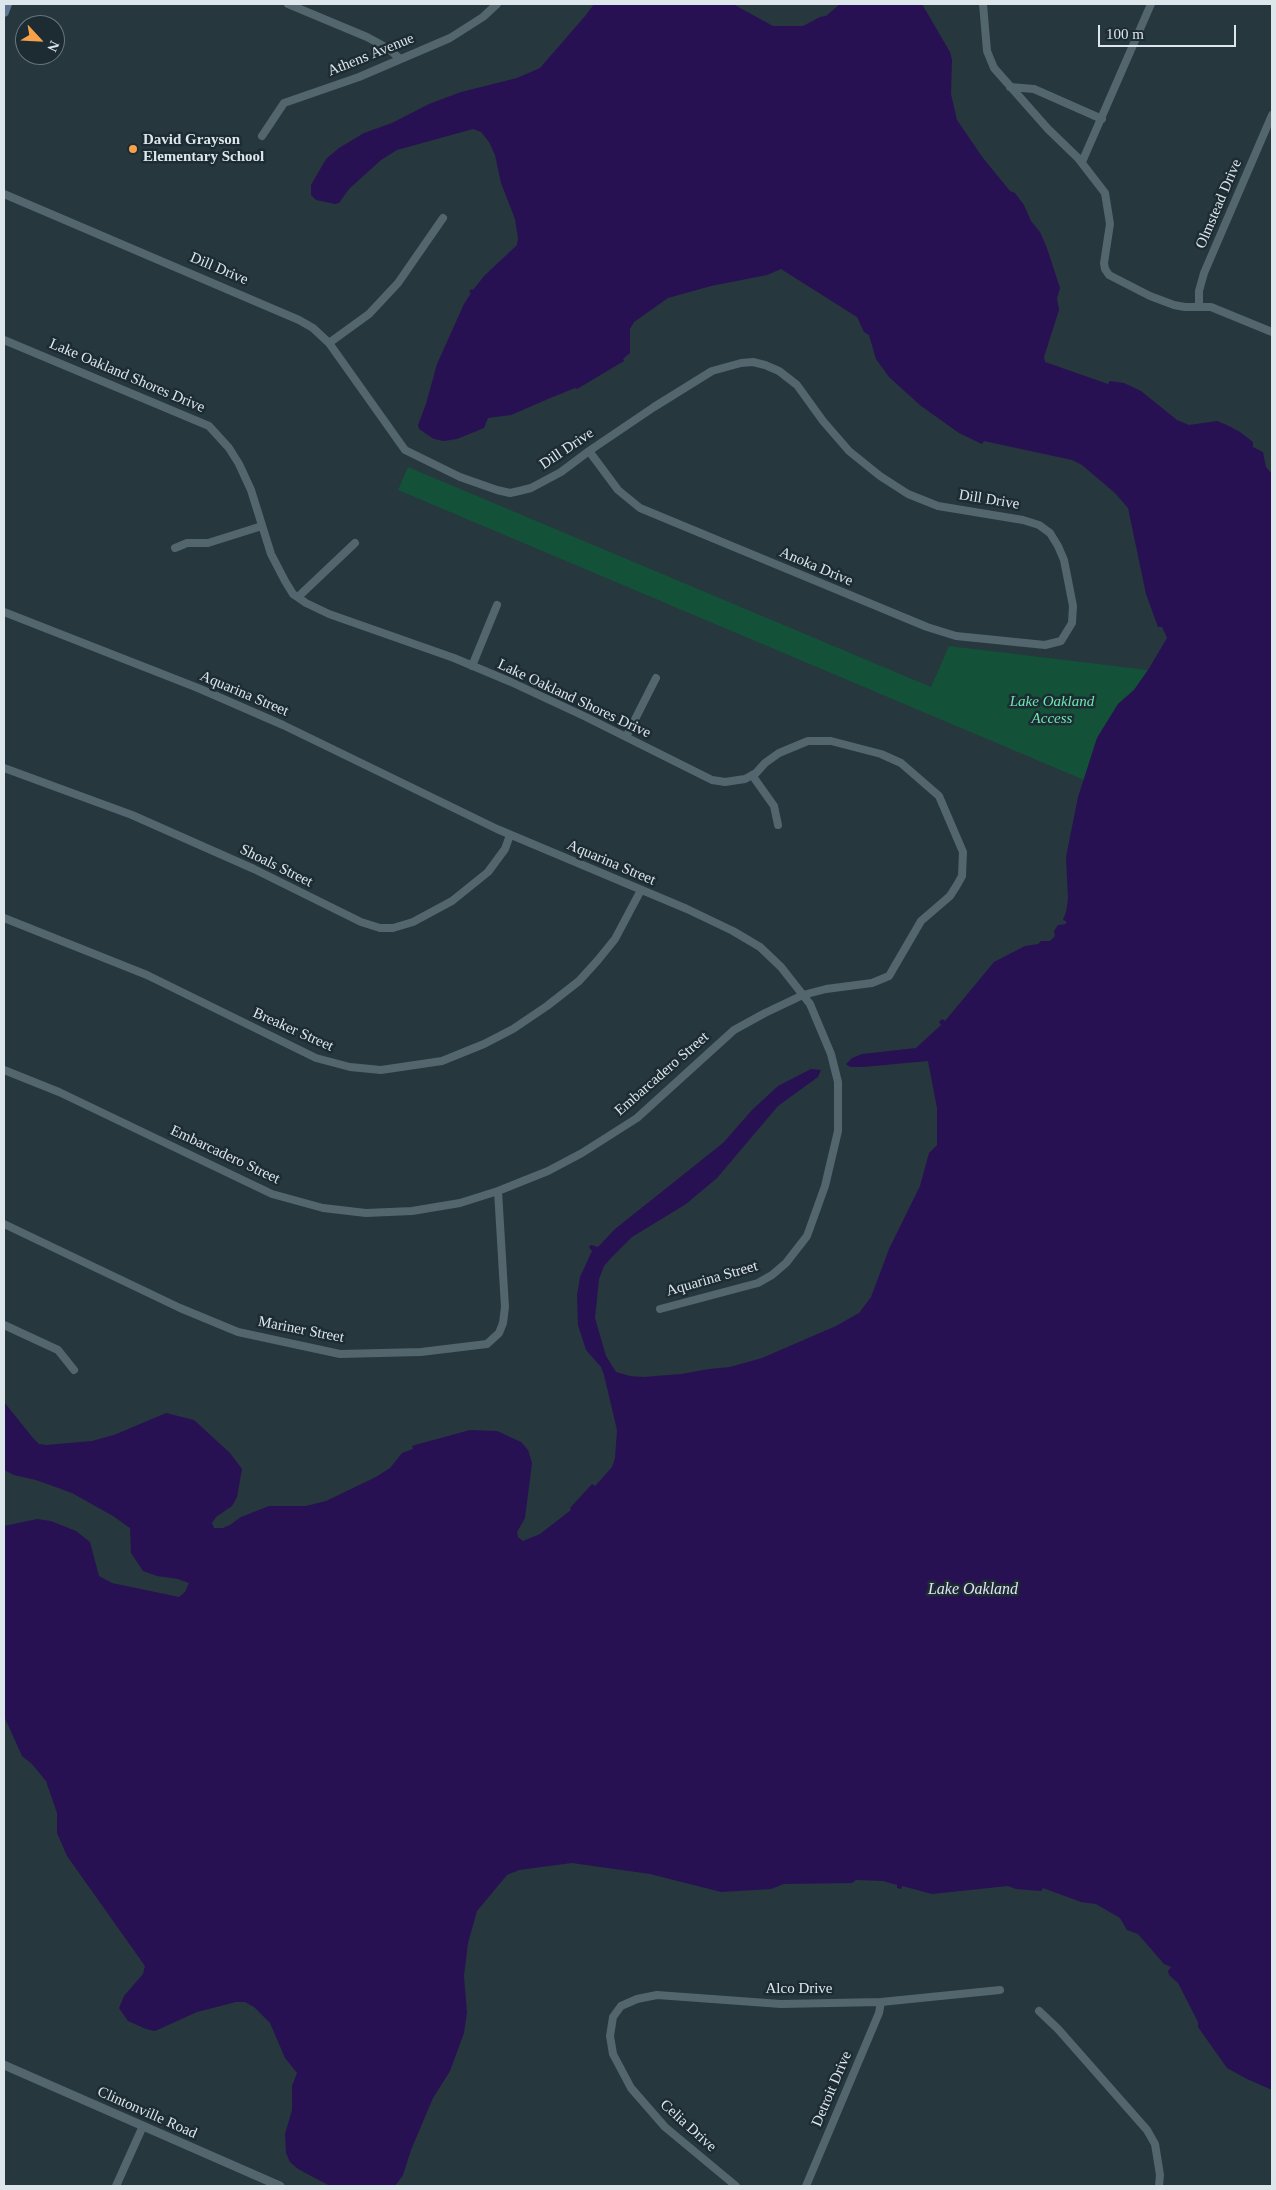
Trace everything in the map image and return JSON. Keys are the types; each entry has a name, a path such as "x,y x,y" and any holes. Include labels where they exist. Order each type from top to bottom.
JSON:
{"main road":[{"path":"4,12 8,4"}],"street":[{"path":"288,4 367,38 389,49 400,60"},
{"name":"Athens Avenue","path":"262,136 284,103 359,77 450,38 483,17 497,4"},
{"path":"984,4 987,51 994,68 1048,130 1082,162 1105,193 1110,224 1104,263 1109,276 1150,296 1174,305 1185,307 1199,306 1225,312 1272,332"},
{"path":"1082,162 1151,4"},
{"path":"1010,87 1034,90 1102,119"},
{"name":"Olmstead Drive","path":"1199,306 1199,291 1204,273 1272,115"},
{"name":"Dill Drive","path":"4,194 285,313 313,328 329,343 405,450 460,477 510,493 531,488 561,472 654,407 712,371 740,363 753,362 765,365 779,371 797,385 823,421 849,450 880,476 908,494 938,506 1023,520 1039,525 1050,533 1064,560 1072,606 1072,623 1061,641"},
{"path":"329,343 369,314 385,298 398,283 443,218"},
{"name":"Lake Oakland Shores Drive","path":"4,340 209,426 229,448 239,464 251,490 271,554 284,581 306,603 329,614 400,638 472,666 586,717 712,780 734,781 752,775 780,753 808,741 831,741 880,754 901,763 939,796 962,852 962,876 950,896 921,921 889,976 872,983 826,989 804,995"},
{"name":"Anoka Drive","path":"589,451 618,490 640,508 882,610 956,636 1044,644 1061,641"},
{"path":"175,548 187,543 208,543 262,526"},
{"path":"298,597 355,543"},
{"path":"472,666 497,605"},
{"name":"Aquarina Street","path":"4,612 198,688 283,726 510,835 695,913 733,931 760,947 782,967 810,1004 831,1054 839,1094 838,1131 825,1186 806,1236 786,1263 772,1276 758,1283 660,1309"},
{"path":"626,737 656,678"},
{"name":"Shoals Street","path":"4,768 132,815 254,869 361,922 380,928 393,928 413,922 452,902 488,872 505,849 510,835"},
{"path":"752,775 774,806 778,825"},
{"name":"Breaker Street","path":"4,918 147,975 316,1058 350,1067 380,1070 442,1061 484,1044 514,1029 579,981 615,939 641,890"},
{"name":"Embarcadero Street","path":"4,1070 59,1092 272,1194 323,1208 366,1213 412,1211 460,1203 498,1191 548,1171 637,1118 734,1030 804,995"},
{"name":"Mariner Street","path":"4,1224 180,1308 238,1332 340,1354 421,1352 487,1344 499,1333 503,1324 505,1307 498,1191"},
{"path":"4,1325 58,1350 74,1370"},
{"name":"Alco Drive","path":"611,2024 621,2006 637,1998 658,1995 782,2004 881,2002 1000,1990"},
{"name":"Detroit Drive","path":"806,2186 879,2013 881,2002"},
{"path":"1039,2011 1058,2029 1147,2130 1156,2144 1160,2186"},
{"name":"Celia Drive","path":"611,2024 610,2036 613,2054 631,2088 665,2127 736,2186"},
{"name":"Clintonville Road","path":"4,2065 280,2186"},
{"path":"116,2186 143,2126"}],"green space":[{"name":"Lake Oakland Access","path":"408,467 931,687 949,646 1148,670 1134,690 1118,704 1097,738 1084,780 398,490"}],"water":[{"name":"Lake Oakland","path":"594,4 733,4 773,26 803,26 826,16 840,4 922,4 950,52 952,60 951,94 957,120 983,158 1024,205 1047,248 1060,288 1057,298 1059,310 1044,357 1045,362 1108,384 1110,381 1124,383 1141,391 1177,420 1189,425 1217,421 1229,426 1253,442 1253,447 1263,452 1266,467 1272,474 1272,2090 1227,2068 1198,2027 1198,2022 1178,1983 1169,1975 1168,1971 1171,1967 1164,1964 1138,1934 1127,1930 1120,1918 1096,1904 1081,1902 1043,1888 1041,1891 1016,1889 1008,1886 932,1894 902,1886 901,1889 897,1888 897,1885 883,1881 856,1880 852,1883 784,1884 771,1889 721,1892 650,1874 572,1863 519,1870 507,1875 477,1911 468,1943 464,1976 467,2012 464,2033 450,2071 433,2098 411,2150 403,2175 395,2186 330,2186 298,2169 290,2162 286,2153 285,2134 292,2110 292,2086 297,2073 285,2058 270,2023 254,2007 245,2002 236,2002 197,2012 155,2031 128,2021 119,2008 124,1996 143,1974 145,1966 67,1856 57,1833 57,1813 46,1781 32,1764 22,1756 4,1716 4,1526 37,1519 51,1521 76,1531 90,1542 99,1576 112,1583 179,1597 185,1592 189,1583 143,1571 131,1553 130,1528 113,1516 72,1493 36,1480 14,1475 4,1470 4,1402 33,1438 39,1444 46,1445 92,1441 114,1435 166,1413 194,1420 230,1453 242,1469 237,1497 232,1506 216,1517 212,1523 214,1528 223,1528 241,1517 269,1506 306,1506 326,1501 376,1477 390,1468 402,1453 413,1449 412,1446 470,1430 497,1431 521,1442 528,1450 532,1463 525,1518 517,1532 518,1537 523,1541 540,1534 571,1510 570,1508 592,1484 595,1486 612,1467 615,1458 617,1430 604,1375 601,1367 586,1350 578,1325 577,1295 580,1277 592,1251 589,1247 591,1245 598,1247 615,1229 723,1143 752,1110 778,1086 811,1069 821,1070 818,1077 778,1106 717,1178 686,1204 632,1237 604,1266 599,1279 595,1318 606,1356 616,1372 643,1377 730,1367 762,1358 836,1326 859,1313 871,1297 889,1249 920,1186 929,1153 937,1145 937,1108 928,1061 863,1067 850,1067 846,1064 852,1058 862,1054 916,1048 941,1025 939,1022 942,1019 945,1021 994,962 1025,946 1038,944 1041,941 1050,941 1055,936 1054,931 1058,925 1066,924 1066,921 1063,920 1068,899 1066,857 1078,797 1097,738 1118,704 1134,690 1148,670 1167,638 1162,627 1158,627 1146,594 1128,508 1115,493 1082,465 1072,460 984,441 982,444 959,433 921,406 889,377 876,359 869,335 864,332 857,317 781,269 767,275 711,286 668,298 634,322 630,329 630,353 623,359 624,361 577,389 575,388 511,415 488,418 484,428 457,439 444,441 434,439 419,429 418,425 437,364 464,304 471,293 469,292 517,245 518,238 515,219 501,183 495,155 489,142 481,132 473,129 397,150 381,160 349,189 339,203 335,204 316,200 311,195 311,185 326,159 339,148 364,133 392,123 429,104 461,92 517,78 540,68"}],"place":[{"name":"David Grayson Elementary School","path":"133,149"}]}
